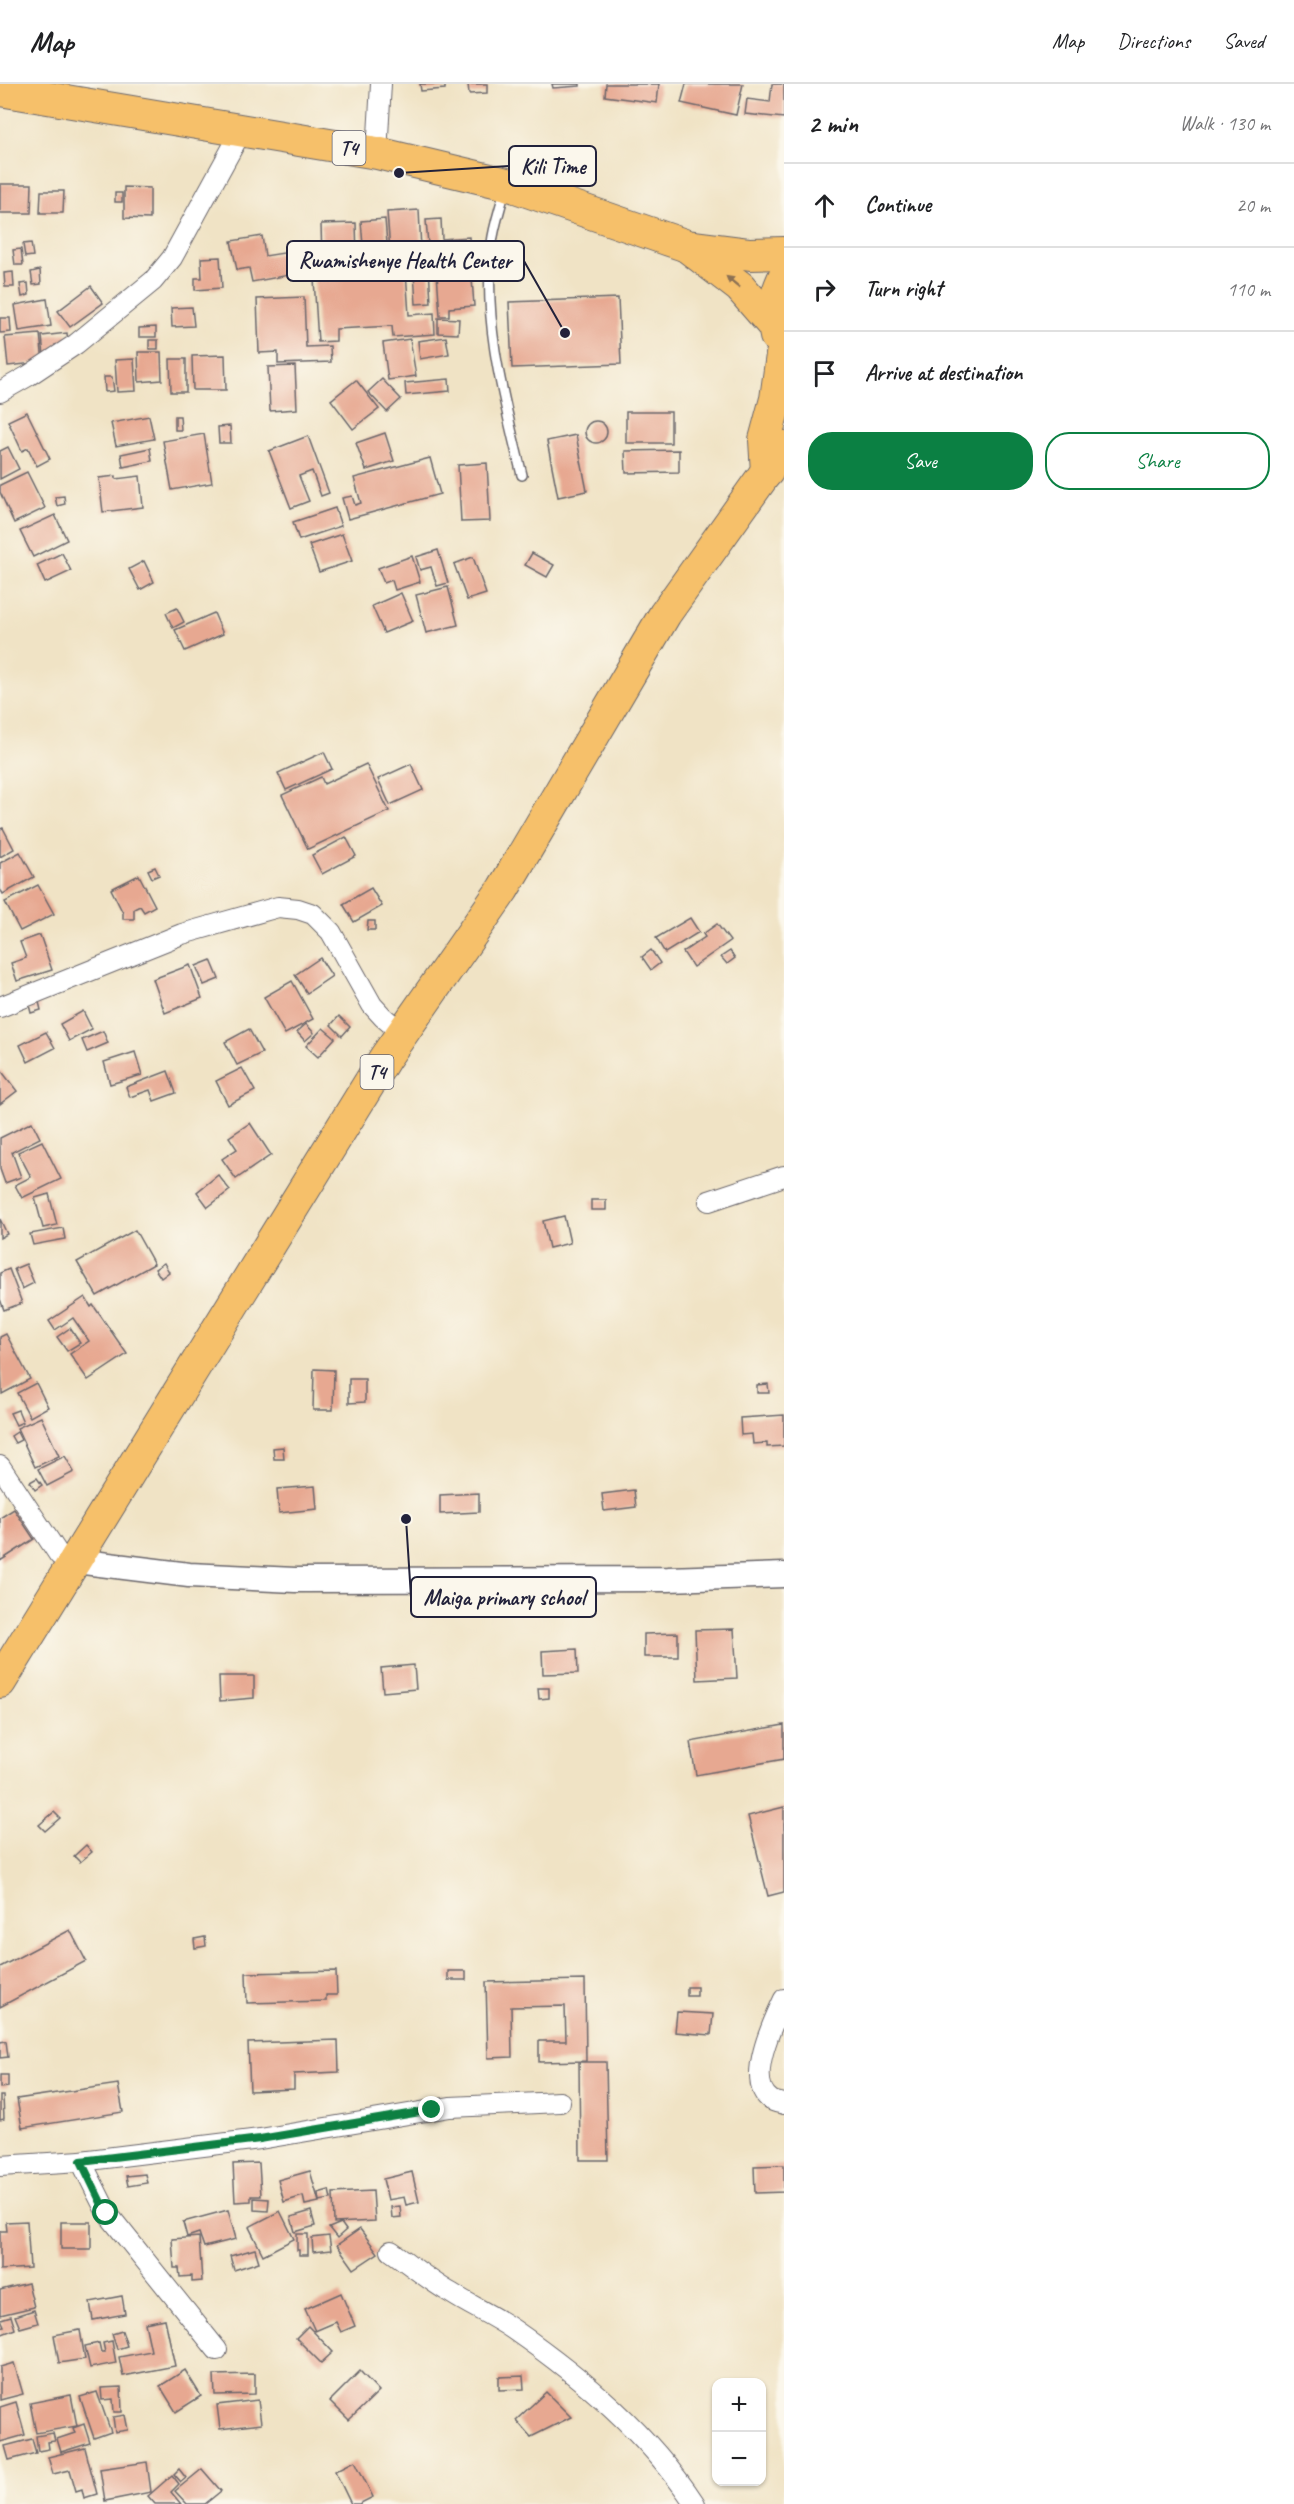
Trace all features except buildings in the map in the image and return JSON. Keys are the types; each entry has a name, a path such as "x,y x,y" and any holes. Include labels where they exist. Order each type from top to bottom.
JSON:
{"highway":[{"name":"T4","path":"0,90 377,153 507,184 687,246 750,254 784,253"},
{"name":"T4","path":"687,246 740,287 773,325"},
{"name":"T4","path":"0,1682 402,1033 503,889 665,614 776,460 765,440 776,399 783,356 773,325 775,297 784,277"}],"street":[{"path":"377,153 381,84"},
{"path":"0,392 76,344 153,281 172,258 242,130"},
{"path":"0,1008 182,934 278,908 298,909 313,914 331,932 372,1005 402,1033"},
{"path":"709,1201 784,1176"},
{"path":"0,1466 59,1555 76,1562 189,1575 295,1580 668,1579 784,1575"},
{"path":"784,1999 766,2044 759,2082 771,2100 784,2104"},
{"path":"0,2166 81,2161 298,2133 450,2107 560,2102"},
{"path":"81,2161 106,2213 216,2350"},
{"path":"391,2251 449,2292 512,2329 584,2383 636,2430 695,2504"}],"lane":[{"path":"507,184 492,242 489,291 495,347 522,475"}],"place":[{"name":"Kili Time","path":"399,173"},
{"name":"Rwamishenye Health Center","path":"565,333"},
{"name":"Maiga primary school","path":"406,1519"}],"route":[{"path":"106,2213 81,2161 260,2139 432,2110"}]}
